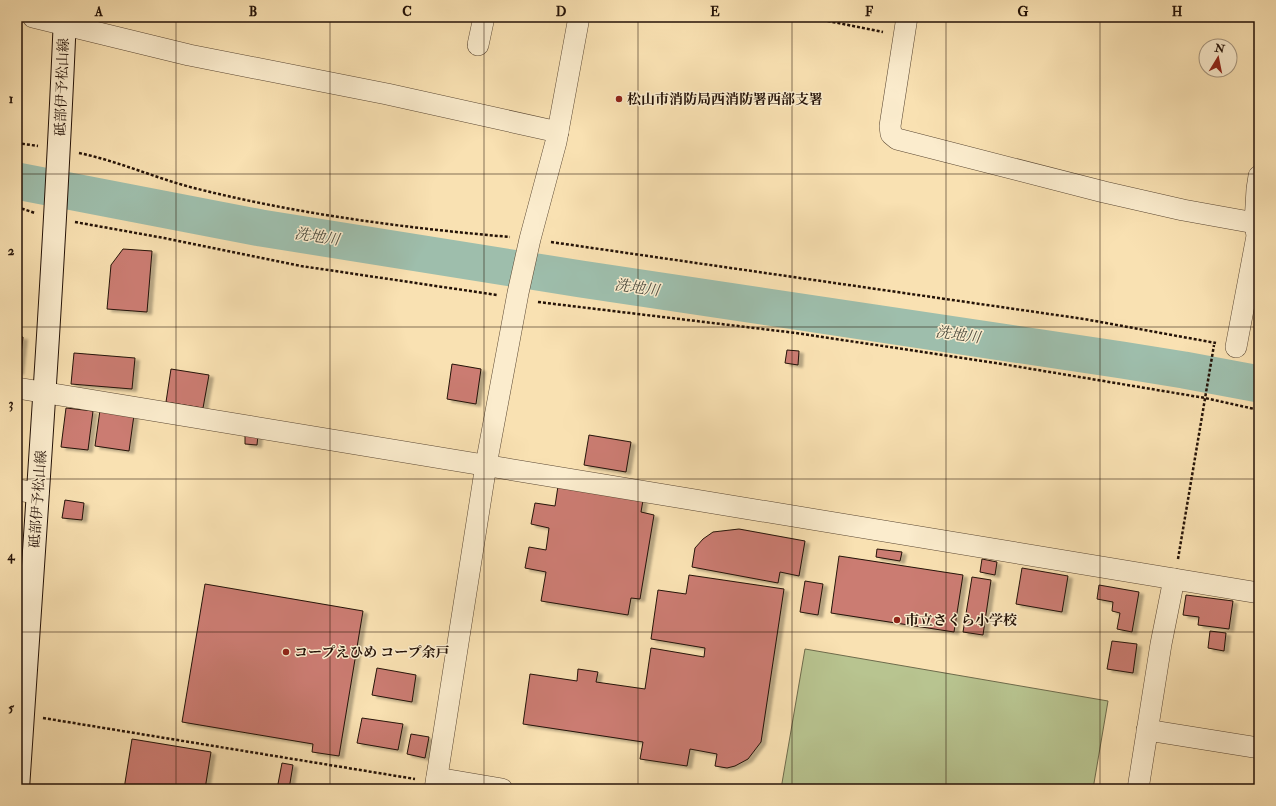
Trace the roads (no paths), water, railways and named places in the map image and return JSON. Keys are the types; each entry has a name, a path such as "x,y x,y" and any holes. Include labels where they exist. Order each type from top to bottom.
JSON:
{"main road":[{"name":"砥部伊予松山線","path":"18,789 21,717 45,392 60,152 65,20"}],"street":[{"path":"33,17 65,20 189,55 387,94 558,132"},
{"path":"478,45 484,17"},
{"path":"502,789 436,783 486,465 518,296 558,132 579,17"},
{"path":"905,27 890,126 891,134 897,138 1096,190 1183,210 1255,223"},
{"path":"1236,347 1257,236 1255,223 1259,176"},
{"path":"17,388 1259,593"},
{"path":"17,490 38,493"},
{"path":"1138,789 1161,644 1174,579"},
{"path":"1147,730 1259,748"}],"waterway":[{"name":"洗地川","path":"17,181 261,228 581,279 1122,360 1259,384"}],"place":[{"name":"松山市消防局西消防署西部支署","path":"619,99"},
{"name":"市立さくら小学校","path":"897,620"},
{"name":"コープえひめ コープ余戸","path":"286,652"}]}
